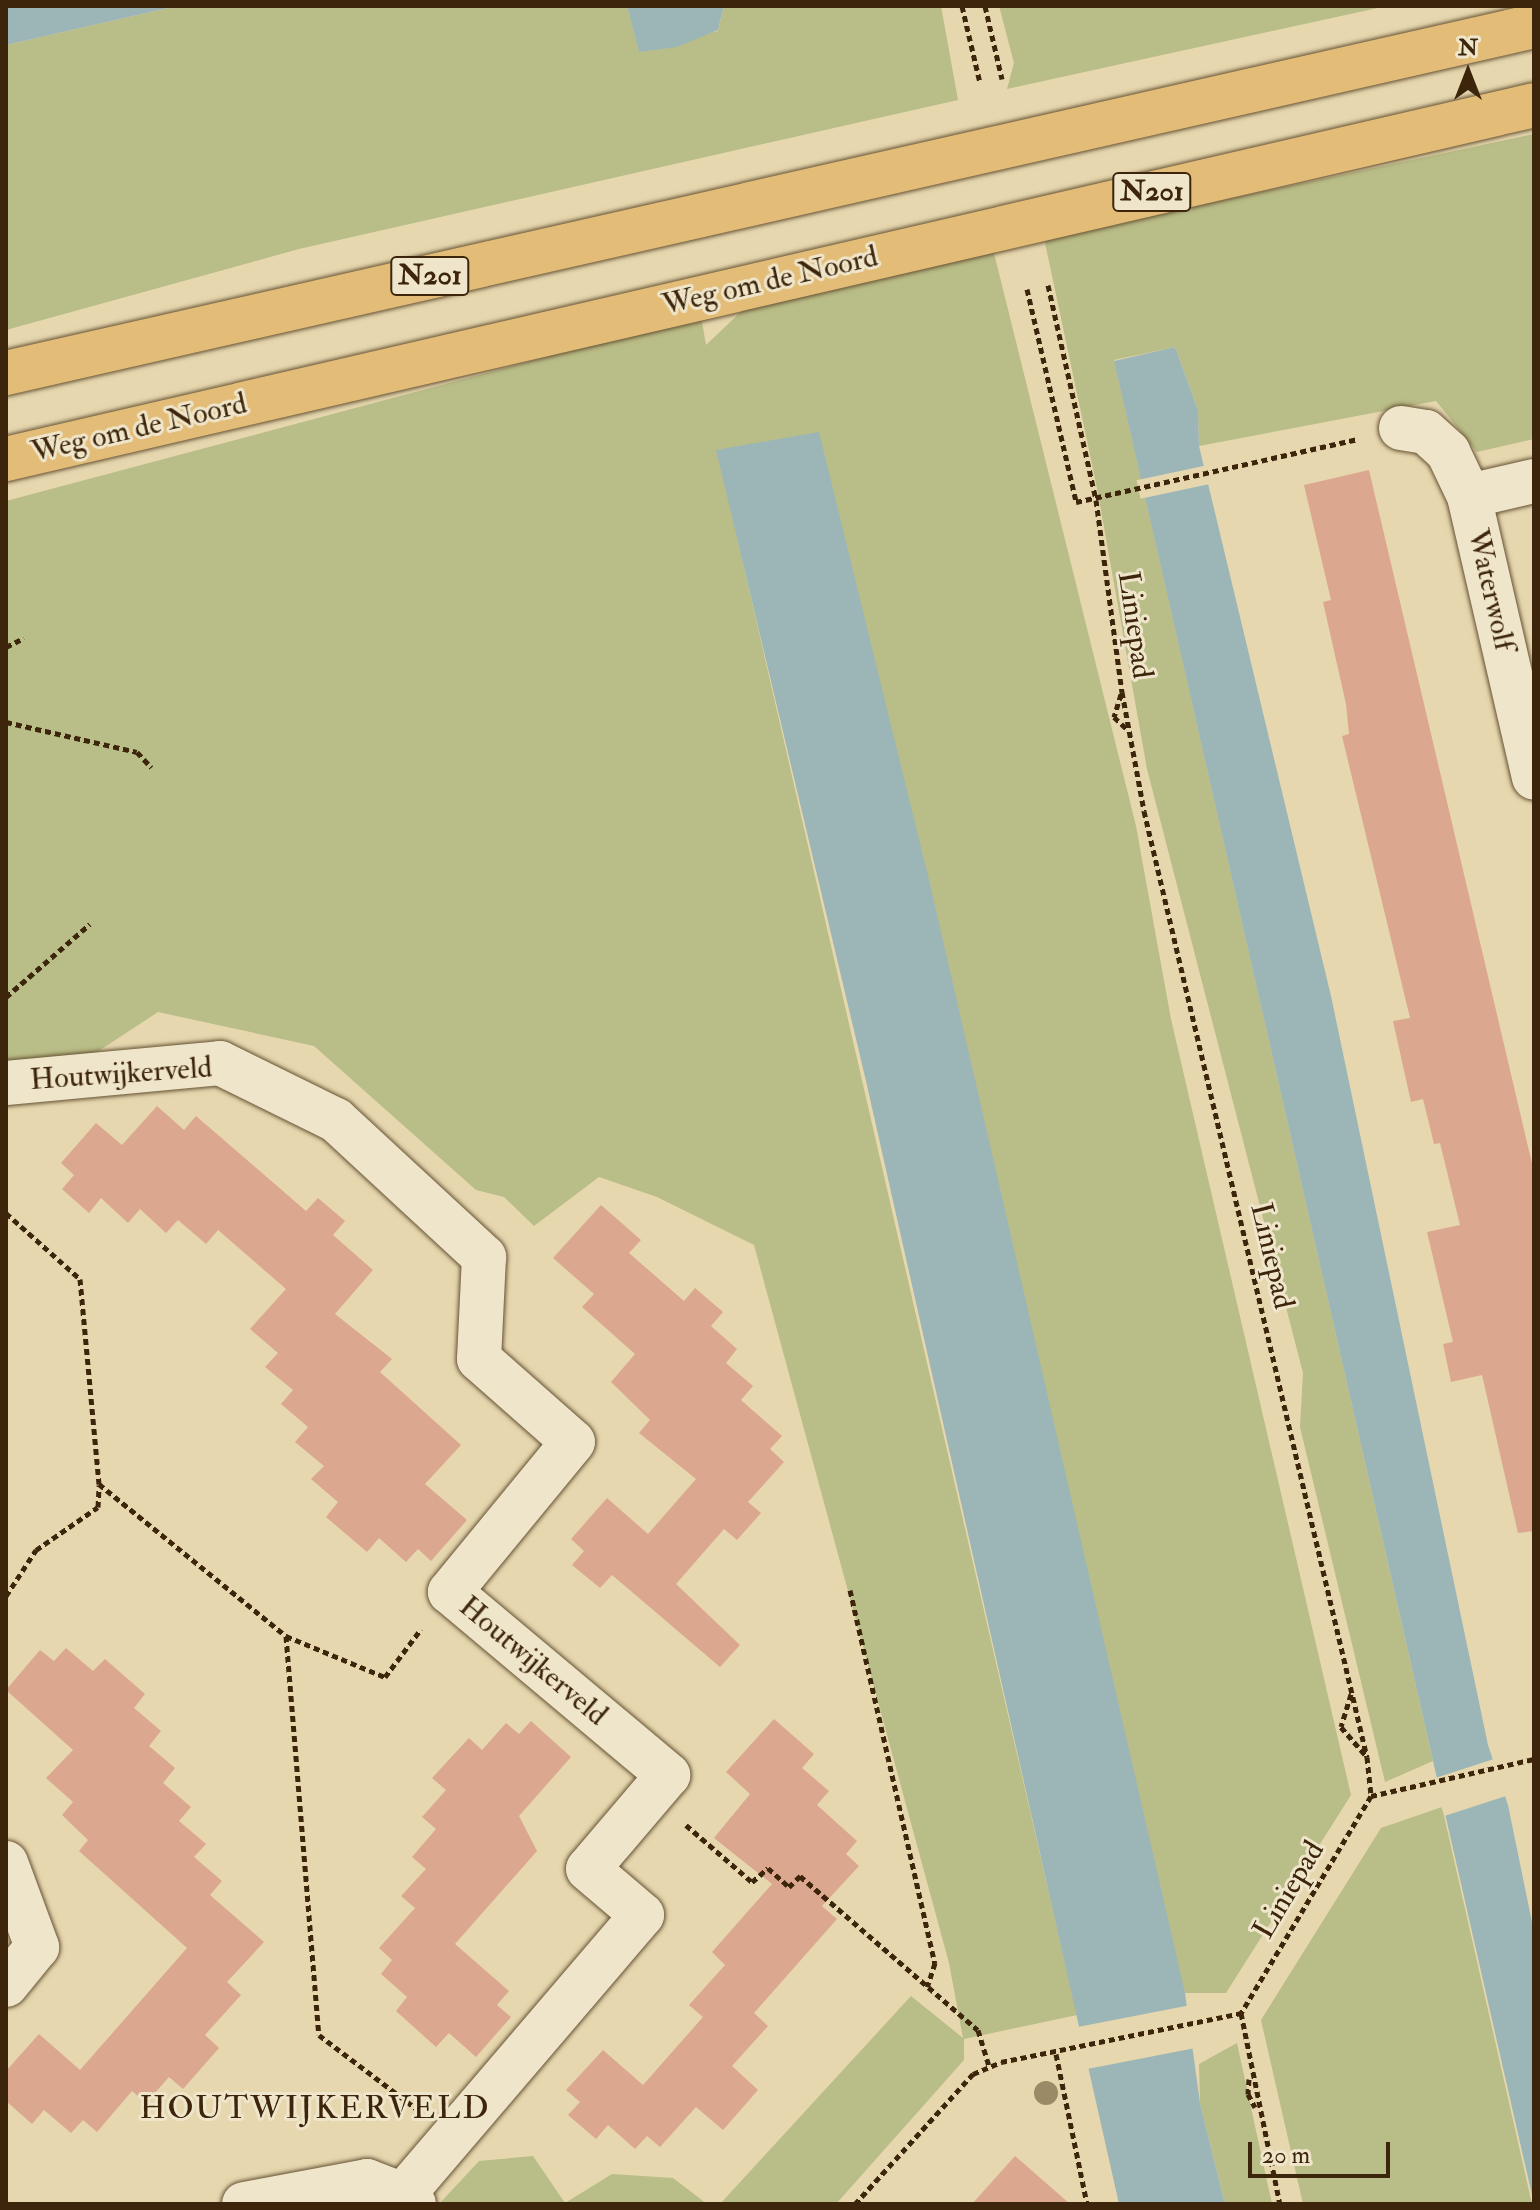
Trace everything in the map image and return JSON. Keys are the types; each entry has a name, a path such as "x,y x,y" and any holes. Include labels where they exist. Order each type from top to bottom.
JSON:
{"highway":[{"name":"N201","path":"6,373 1534,26"},
{"name":"Weg om de Noord","path":"6,459 1534,105"}],"street":[{"name":"Waterwolf","path":"1401,428 1426,432 1448,452 1469,496 1534,778"},
{"name":"Waterwolf","path":"1469,496 1534,481"},
{"name":"Houtwijkerveld","path":"6,1083 220,1063 336,1120 484,1257 479,1359 573,1442 450,1592 668,1775 588,1869 642,1915 453,2136 409,2199 367,2181 244,2204"},
{"path":"6,1863 37,1947 6,1985"}],"path":[{"path":"962,6 980,83"},
{"path":"985,6 1002,79"},
{"name":"Liniepad","path":"1048,285 1096,500 1128,730 1367,1757 1371,1796 1241,2013"},
{"path":"1027,289 1076,502 1112,497 1401,428"},
{"path":"6,647 24,638"},
{"path":"1122,692 1114,717 1128,730"},
{"path":"6,722 137,752 151,767"},
{"path":"6,997 90,924"},
{"path":"6,1213 80,1279 99,1484 98,1507 36,1550 6,1596"},
{"path":"99,1484 286,1636 385,1677 450,1592"},
{"path":"850,1590 935,1963 927,1987"},
{"path":"286,1636 319,2035 453,2136"},
{"path":"1352,1693 1341,1727 1367,1757"},
{"path":"1371,1796 1400,1792 1534,1759"},
{"path":"651,1795 752,1882 768,1868 789,1887 800,1876 978,2030 989,2067"},
{"path":"855,2204 973,2074 989,2067 1241,2013 1250,2070 1248,2094 1259,2114 1280,2204"},
{"path":"1056,2054 1087,2204"}],"green space":[{"path":"177,6 627,6 639,51 718,31 724,6 941,6 958,100 299,249 6,330 6,45"},
{"path":"999,6 1387,6 1007,89 1014,63"},
{"path":"1534,134 1534,439 1477,452 1436,401 1199,446 1198,410 1175,347 1114,360 1433,1761 1385,1782 1300,1427 1303,1373 1147,769 1097,488 1044,238"},
{"path":"993,249 1136,826 1171,1019 1351,1795 1226,1993 1185,1993 744,447 717,450 1077,2015 964,2039 964,2060 836,2204 720,2204 911,1996 963,2038 949,1963 754,1245 657,1197 599,1177 534,1226 504,1197 476,1190 314,1046 158,1012 59,1077 6,1077 6,501 701,316 706,345 748,305"},
{"path":"1442,1807 1532,2204 1303,2204 1261,2020 1381,1828"},
{"path":"1237,2043 1272,2204 1225,2204 1200,2103 1199,2064"},
{"path":"533,2156 565,2203 612,2174 673,2178 707,2204 440,2203 479,2161"}],"water":[{"path":"6,6 177,6 6,45"},
{"path":"627,6 724,6 718,30 677,47 639,52"},
{"path":"1175,347 1198,410 1199,446 1331,996 1488,1745 1508,1805 1534,1932 1534,2204 1114,361"},
{"path":"819,432 930,884 1185,1993 1200,2103 1225,2204 1119,2204 866,1081 716,450"}],"pier":[{"path":"1208,465 1212,484 1141,499 1137,480"},
{"path":"1497,1758 1509,1795 1444,1816 1432,1779"},
{"path":"1191,2005 1199,2047 1083,2070 1075,2028"}],"building":[{"path":"1369,470 1534,1172 1534,1531 1518,1533 1482,1375 1451,1382 1443,1344 1453,1342 1427,1232 1460,1225 1440,1143 1434,1144 1423,1099 1411,1102 1393,1021 1410,1018 1342,736 1349,734 1346,704 1323,602 1331,600 1304,485"},
{"path":"157,1106 184,1130 196,1116 306,1211 318,1198 345,1221 333,1235 373,1270 335,1314 392,1359 380,1372 461,1445 425,1484 467,1520 431,1561 418,1549 406,1562 379,1538 367,1552 326,1517 338,1502 311,1479 324,1466 295,1442 308,1427 281,1404 293,1390 265,1367 278,1353 250,1329 286,1289 218,1230 206,1244 178,1220 166,1233 140,1209 128,1223 101,1198 89,1213 62,1189 74,1175 61,1163 96,1123 122,1145"},
{"path":"601,1205 641,1240 629,1253 684,1301 695,1288 723,1312 711,1326 737,1349 726,1363 753,1386 741,1400 782,1436 770,1449 784,1462 748,1502 761,1513 737,1540 724,1529 676,1584 740,1645 720,1667 612,1575 600,1588 572,1565 584,1551 571,1539 607,1498 648,1534 696,1479 639,1433 650,1420 611,1382 635,1354 582,1307 594,1294 553,1258"},
{"path":"66,1648 93,1671 105,1659 145,1694 134,1708 161,1731 149,1746 175,1768 163,1783 191,1807 179,1821 206,1844 194,1857 222,1881 210,1895 264,1942 227,1982 241,1995 205,2035 219,2048 183,2089 169,2077 146,2103 132,2091 97,2132 83,2120 71,2133 44,2110 32,2124 6,2101 6,2071 39,2034 80,2070 187,1948 79,1851 88,1840 62,1815 73,1802 46,1778 73,1750 6,1690 40,1650 54,1661"},
{"path":"774,1719 814,1754 802,1768 829,1791 817,1805 857,1841 846,1854 859,1866 822,1906 837,1919 754,2013 768,2026 732,2066 758,2090 723,2130 696,2107 660,2147 647,2136 635,2149 608,2125 596,2139 568,2115 580,2102 566,2090 603,2050 643,2085 703,2017 689,2005 725,1965 712,1952 772,1884 714,1838 750,1794 726,1772"},
{"path":"531,1721 571,1757 519,1816 537,1851 455,1944 509,1991 497,2005 511,2017 476,2057 449,2033 436,2047 396,2011 407,1997 381,1974 392,1960 379,1948 415,1908 401,1896 426,1869 412,1857 436,1829 422,1817 446,1790 432,1778 469,1738 482,1750 506,1723 519,1734"},
{"path":"1015,2156 1070,2204 972,2204"}],"district":[{"name":"HOUTWIJKERVELD","path":"315,2108"}]}
